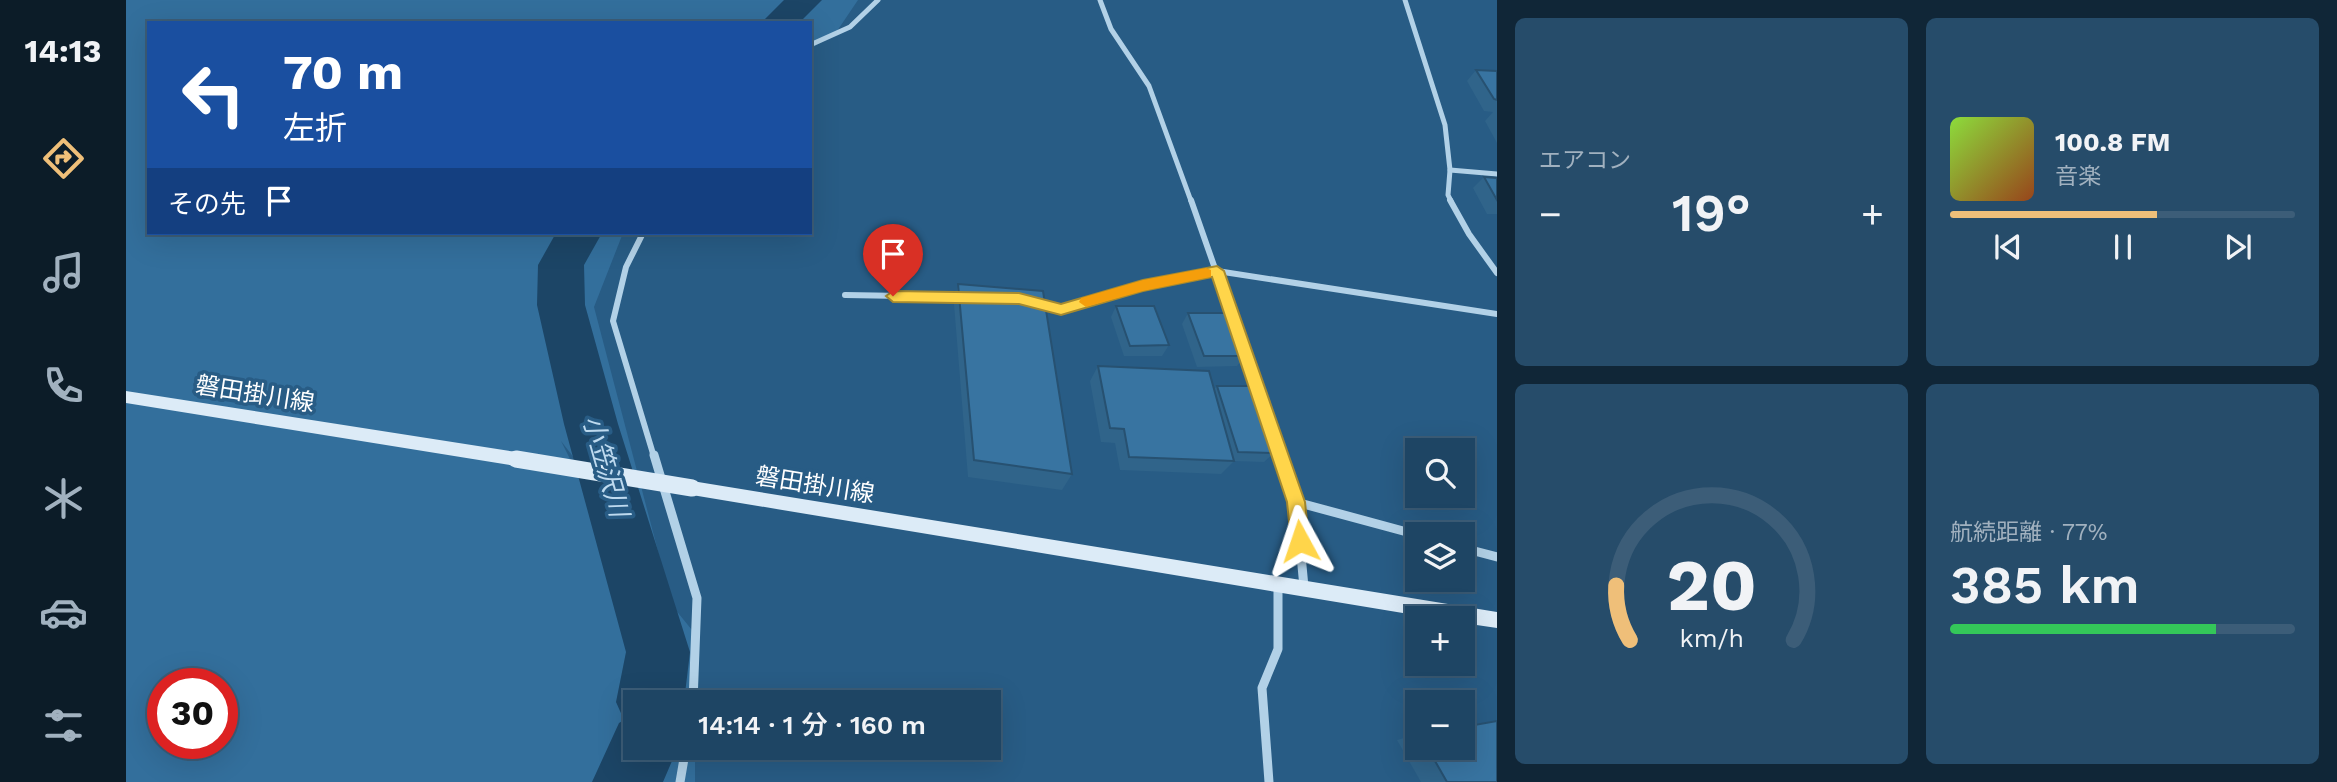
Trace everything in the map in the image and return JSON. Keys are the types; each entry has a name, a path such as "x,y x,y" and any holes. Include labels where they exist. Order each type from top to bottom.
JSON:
{"main road":[{"name":"磐田掛川線","path":"126,397 1497,620"}],"street":[{"path":"812,44 850,27 878,0"},
{"path":"1100,0 1111,29 1149,86 1217,271 1296,502 1304,587"},
{"path":"1405,0 1445,125 1450,170 1448,195 1469,234 1497,273"},
{"path":"1450,170 1497,174"},
{"path":"642,235 626,267 613,321 698,598 694,690"},
{"path":"1030,301 1061,309 1143,285 1217,271 1497,314"},
{"path":"845,295 968,298"},
{"path":"1296,502 1405,531"},
{"path":"1475,552 1497,558"},
{"path":"1269,782 1262,688 1278,649 1278,583"},
{"path":"680,782 684,760"}],"shaded area":[{"path":"126,0 858,0 835,34 812,48 812,21 147,21 147,235 622,235 594,307 664,574 561,441 597,513 696,635 696,690 623,690 623,760 695,760 695,782 126,782"}],"building":[{"path":"1476,70 1497,71 1497,100 1494,99"},
{"path":"1484,177 1497,178 1497,200"},
{"path":"958,284 1043,291 1072,474 974,460"},
{"path":"1116,306 1154,306 1169,345 1130,346"},
{"path":"1188,313 1227,313 1245,356 1204,356"},
{"path":"1098,366 1209,371 1234,461 1129,457 1124,429 1110,428"},
{"path":"1217,386 1250,386 1274,453 1238,452"},
{"path":"1497,721 1497,782 1447,782 1434,760 1475,760 1475,725"}],"waterway":[{"name":"小笠沢川","path":"780,21 805,0"},
{"name":"小笠沢川","path":"578,235 561,265 561,305 591,424 658,652 652,690"},
{"name":"小笠沢川","path":"627,782 637,760"}],"slow traffic":[{"path":"1086,302 1143,285 1206,273"}],"route":[{"path":"893,296 1019,298 1061,309 1143,285 1217,271 1296,502 1300,541"}]}
